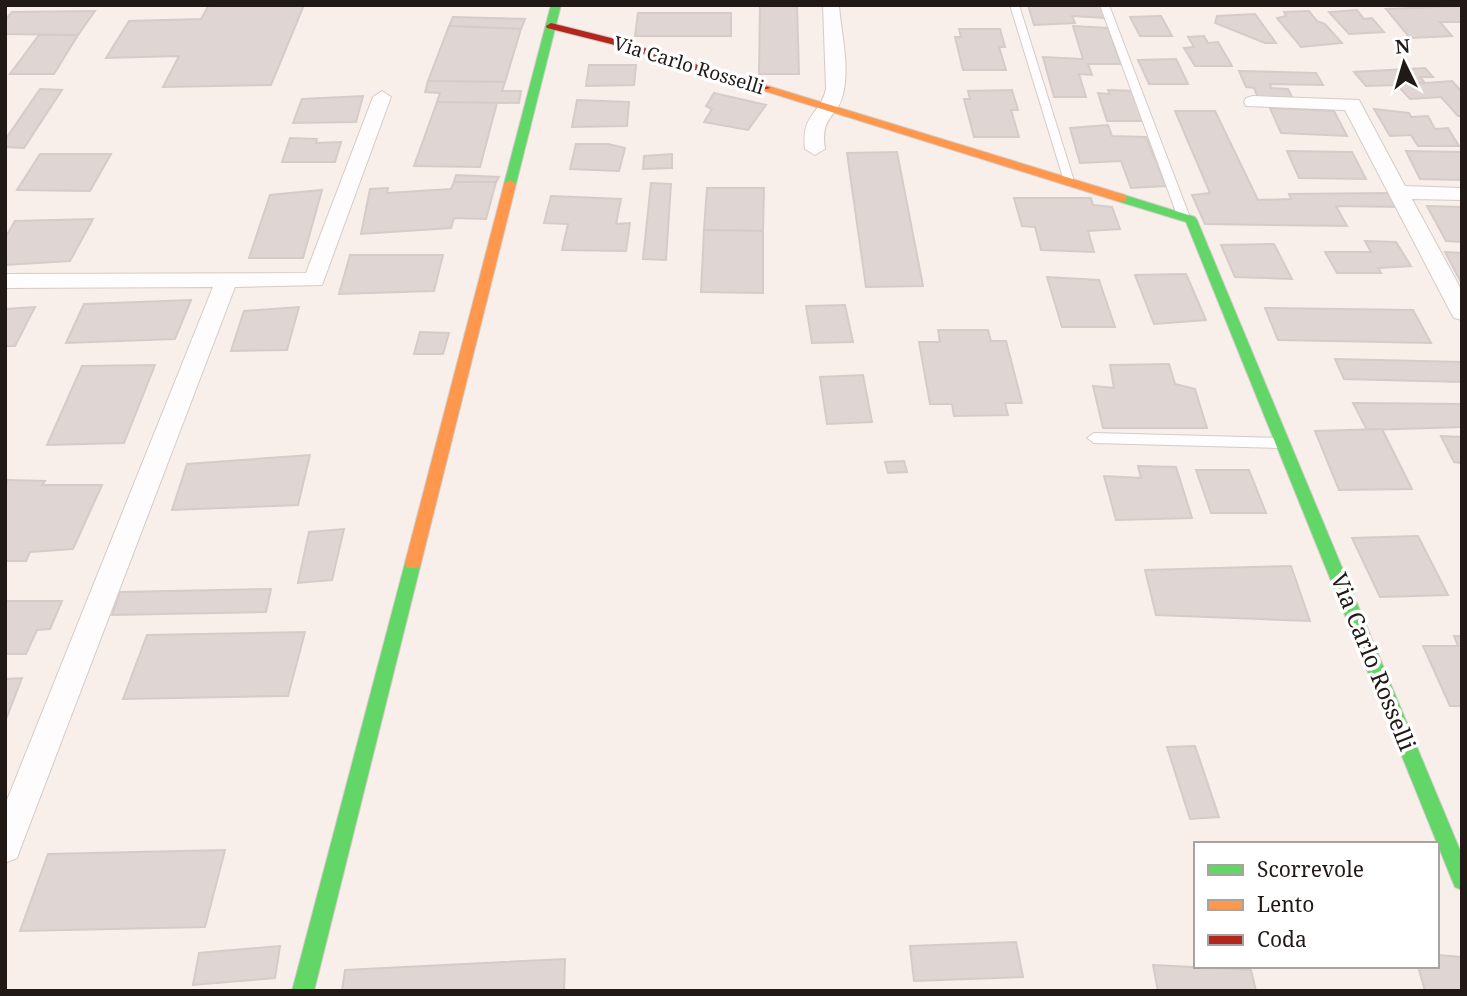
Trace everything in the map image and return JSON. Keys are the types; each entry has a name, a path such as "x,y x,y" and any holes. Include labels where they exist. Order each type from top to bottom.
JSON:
{"street":[{"path":"303,991 556,5"},
{"path":"815,149 812,129 835,89 831,5"},
{"name":"Via Carlo Rosselli","path":"551,26 615,42 1183,215 1195,225 1462,880"},
{"path":"5,281 314,280 382,97"},
{"path":"1253,102 1351,104 1462,313"},
{"path":"1398,192 1462,194"},
{"path":"5,848 227,280"}],"lane":[{"path":"1014,5 1069,181"},
{"name":"Via Carlo Rosselli","path":"1104,5 1183,215"},
{"path":"1094,438 1284,443"}],"building":[{"path":"209,5 304,5 271,85 163,87 179,56 106,58 129,21 201,19"},
{"path":"760,5 797,5 799,74 759,74"},
{"path":"1028,5 1100,5 1105,18 1072,16 1075,23 1034,25"},
{"path":"1462,6 1462,22 1440,22 1452,36 1410,38 1386,9"},
{"path":"1357,10 1364,19 1372,18 1384,32 1349,34 1329,12"},
{"path":"95,11 78,35 5,34 5,20 12,12"},
{"path":"1309,11 1342,43 1301,47 1277,18 1286,16 1284,12"},
{"path":"638,13 731,13 731,36 635,36"},
{"path":"1255,14 1276,43 1265,43 1215,23 1217,16"},
{"path":"1161,16 1172,36 1140,36 1130,17"},
{"path":"453,17 525,19 521,29 449,26"},
{"path":"449,26 521,29 505,82 428,81"},
{"path":"1073,26 1108,28 1121,64 1088,64 1092,75 1079,74 1086,97 1054,97 1043,57 1083,59"},
{"path":"959,29 1000,29 1005,47 999,47 1006,70 963,70 955,37 961,37"},
{"path":"39,35 78,35 54,74 10,74"},
{"path":"1204,36 1208,43 1218,42 1232,66 1195,66 1184,48 1194,47 1188,37"},
{"path":"1176,59 1188,84 1149,84 1138,60"},
{"path":"589,65 636,65 634,85 586,86"},
{"path":"1425,68 1433,77 1420,77 1425,83 1397,85 1366,86 1354,72"},
{"path":"1239,71 1316,73 1323,85 1270,84 1271,88 1288,89 1293,99 1258,98 1254,88 1246,87"},
{"path":"428,81 505,82 502,91 521,91 519,103 437,102 440,93 425,92"},
{"path":"1452,81 1462,92 1462,116 1458,116 1441,97 1410,99 1397,85"},
{"path":"40,89 62,90 24,148 5,147 5,140"},
{"path":"1012,90 1018,110 1011,110 1019,137 974,137 964,99 970,99 968,91"},
{"path":"1108,90 1136,91 1146,121 1107,121 1098,93 1110,94"},
{"path":"714,93 766,105 748,130 704,122 712,109 706,106"},
{"path":"363,96 356,122 293,123 302,99"},
{"path":"577,100 629,102 627,126 572,127"},
{"path":"437,102 497,103 480,167 414,166"},
{"path":"1270,108 1334,111 1347,136 1281,133"},
{"path":"1374,109 1409,113 1411,117 1428,116 1435,129 1448,128 1459,146 1418,146 1411,135 1390,136"},
{"path":"1175,111 1215,111 1258,200 1291,199 1289,194 1389,193 1399,207 1336,206 1347,226 1205,224 1192,195 1210,193"},
{"path":"1108,125 1112,136 1146,137 1166,186 1131,188 1121,161 1080,163 1070,128"},
{"path":"290,138 317,139 316,143 341,142 335,162 282,162"},
{"path":"576,144 608,144 625,148 619,171 570,169"},
{"path":"1287,151 1352,152 1366,179 1299,178"},
{"path":"1406,151 1462,152 1462,180 1420,179"},
{"path":"897,152 923,286 866,287 847,153"},
{"path":"40,154 111,154 90,191 17,190"},
{"path":"672,154 672,168 643,169 644,156"},
{"path":"456,175 499,177 496,182 454,182"},
{"path":"454,182 496,182 486,219 454,218 451,228 361,234 370,189 388,188 387,193 451,189"},
{"path":"651,183 671,184 666,260 643,259"},
{"path":"707,188 764,188 763,231 704,230"},
{"path":"322,190 303,258 249,258 270,195"},
{"path":"551,196 621,199 616,224 630,223 626,251 562,250 568,224 544,223"},
{"path":"1014,198 1091,198 1093,205 1112,207 1120,229 1088,231 1094,252 1041,250 1035,227 1022,226"},
{"path":"1427,206 1462,207 1462,242 1446,241"},
{"path":"93,219 70,261 5,265 5,238 15,221"},
{"path":"704,230 763,231 763,293 701,292"},
{"path":"1365,241 1396,242 1411,266 1378,268 1381,273 1337,273 1325,252 1371,252"},
{"path":"1274,244 1292,279 1235,277 1221,245"},
{"path":"1445,252 1462,253 1462,284"},
{"path":"350,255 443,255 434,291 339,294"},
{"path":"1186,274 1206,320 1154,324 1135,275"},
{"path":"1047,277 1099,280 1115,327 1062,327"},
{"path":"191,300 175,339 66,343 84,304"},
{"path":"845,305 853,342 812,343 806,306"},
{"path":"35,307 15,346 5,346 5,309"},
{"path":"299,307 287,350 231,351 244,311"},
{"path":"1265,308 1413,310 1431,343 1278,340"},
{"path":"938,330 988,330 991,341 1006,341 1022,403 1005,403 1008,415 954,416 952,404 930,404 919,342 940,342"},
{"path":"420,332 449,333 443,354 414,354"},
{"path":"1335,359 1462,362 1462,382 1344,379"},
{"path":"1169,364 1175,384 1195,389 1207,428 1103,428 1093,386 1114,388 1110,365"},
{"path":"155,365 124,443 47,445 82,366"},
{"path":"863,375 872,422 827,424 820,377"},
{"path":"1353,403 1462,404 1462,427 1367,430"},
{"path":"1382,429 1412,489 1339,490 1315,431"},
{"path":"1441,436 1462,437 1462,463 1454,462"},
{"path":"310,455 298,505 172,510 187,464"},
{"path":"904,461 907,472 888,473 885,462"},
{"path":"1138,466 1176,467 1192,518 1116,520 1104,476 1141,478"},
{"path":"1196,470 1249,470 1266,513 1211,513"},
{"path":"8,480 45,481 42,485 102,485 73,549 30,552 26,561 5,561 5,486"},
{"path":"344,529 332,580 298,583 309,532"},
{"path":"1418,536 1448,595 1380,597 1352,538"},
{"path":"1291,566 1310,621 1156,615 1145,570"},
{"path":"271,589 266,612 112,615 120,592"},
{"path":"5,601 62,601 50,629 37,630 26,654 5,654"},
{"path":"305,632 288,696 123,699 147,635"},
{"path":"1454,636 1462,636 1462,706 1450,706 1423,646 1458,646"},
{"path":"22,678 5,722 5,679"},
{"path":"1195,746 1219,817 1190,819 1167,747"},
{"path":"225,850 205,927 20,931 48,854"},
{"path":"1016,942 1023,977 914,981 910,946"},
{"path":"280,946 275,978 193,985 199,953"},
{"path":"1439,955 1462,957 1462,991 1425,991 1419,968 1439,968"},
{"path":"565,959 564,991 342,991 345,970"},
{"path":"1153,965 1251,970 1256,991 1158,991"}],"traffic: fast":[{"path":"510,184 556,5"},
{"path":"1121,198 1191,220 1462,880"},
{"path":"303,991 413,563"}],"traffic: slow":[{"path":"765,88 1121,198"},
{"path":"413,563 510,184"}],"traffic: jam":[{"path":"551,26 615,42 765,88"}]}
